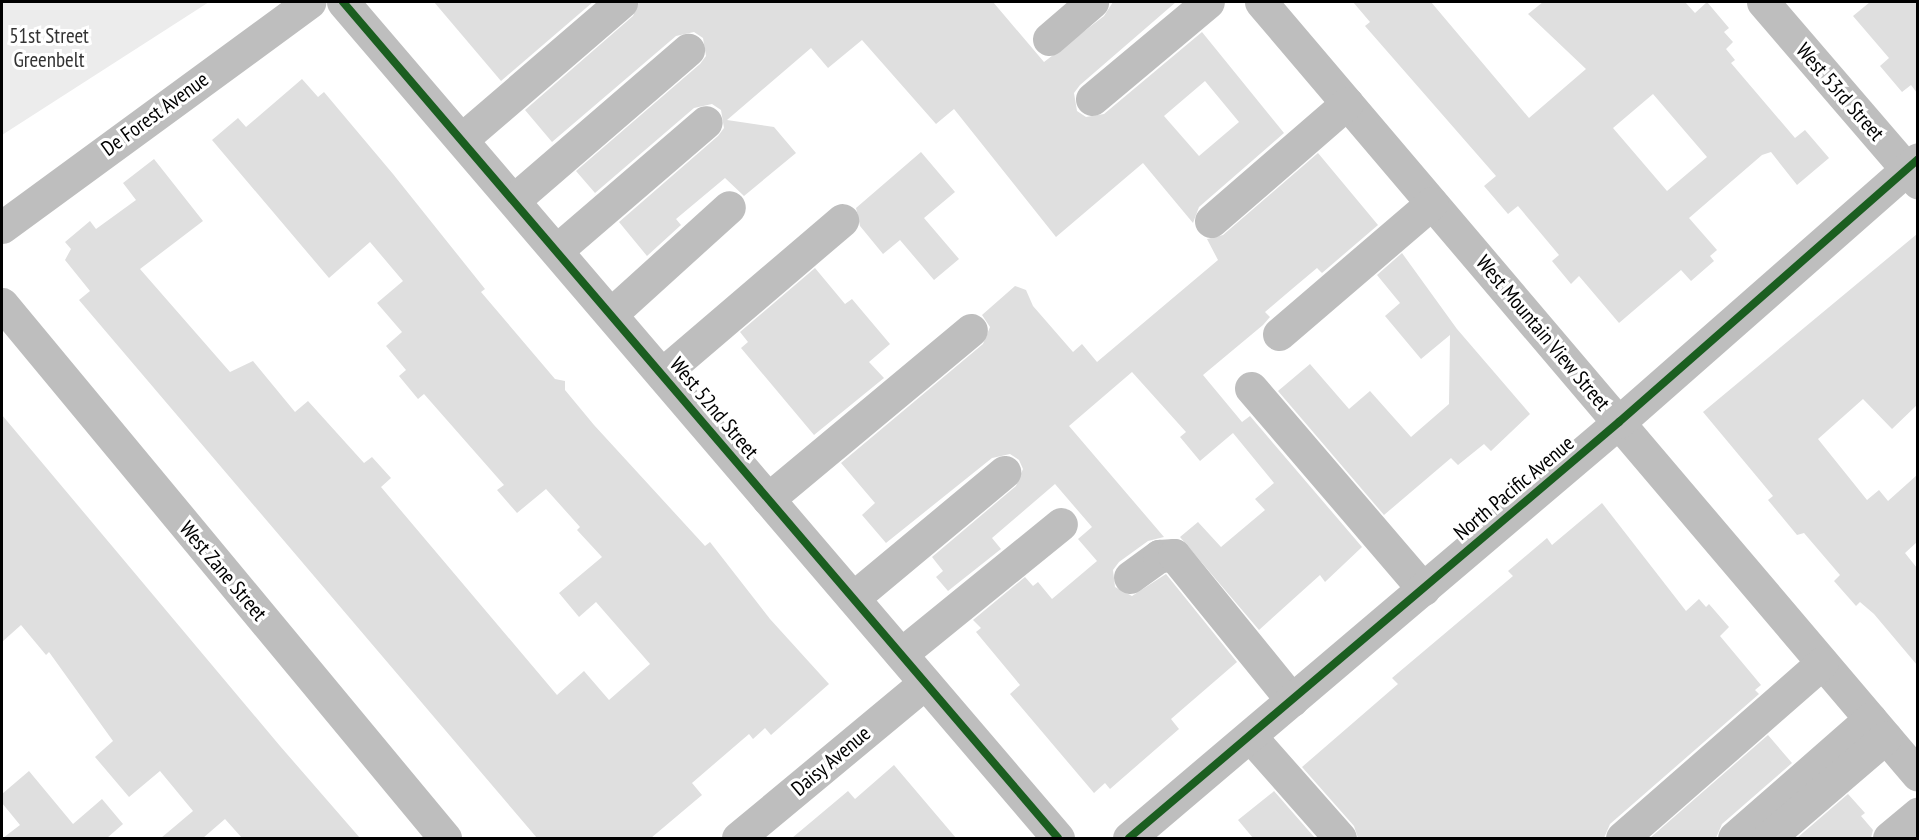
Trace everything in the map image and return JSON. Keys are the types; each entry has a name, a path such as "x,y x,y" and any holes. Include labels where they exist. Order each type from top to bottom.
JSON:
{"street":[{"name":"De Forest Avenue","path":"2,227 309,2"},
{"name":"West 52nd Street","path":"343,2 1058,838"},
{"path":"462,139 621,2"},
{"path":"1049,39 1092,2"},
{"path":"1092,99 1208,2"},
{"name":"West Mountain View Street","path":"1261,2 1917,774"},
{"name":"West 53rd Street","path":"1763,2 1914,170"},
{"path":"514,200 688,50"},
{"path":"1210,221 1347,103"},
{"path":"557,250 706,122"},
{"name":"North Pacific Avenue","path":"1129,838 1914,170"},
{"path":"1279,334 1432,203"},
{"path":"611,314 729,207"},
{"path":"662,374 842,220"},
{"name":"West Zane Street","path":"2,304 445,838"},
{"path":"768,499 971,330"},
{"path":"1251,388 1423,589"},
{"path":"853,598 1004,472"},
{"path":"900,654 1061,524"},
{"path":"1130,577 1159,556 1174,555 1292,700"},
{"path":"1622,838 1822,663"},
{"name":"Daisy Avenue","path":"738,838 925,683"},
{"path":"1734,838 1878,728"},
{"path":"1768,838 1878,728"},
{"path":"1250,736 1340,838"},
{"path":"1889,838 1917,814"}],"green space":[{"name":"51st Street Greenbelt","path":"2,2 209,2 2,135"}],"building":[{"path":"434,2 593,2 501,81"},
{"path":"639,2 993,2 1044,62 1104,16 1113,2 1176,2 1080,85 1074,93 1077,111 1086,117 1104,114 1202,32 1284,133 1199,207 1193,223 1143,163 1056,237 954,109 936,124 862,40 828,68 811,48 727,120 774,127 796,153 744,196 725,178 676,219 681,225 647,256 619,222 718,136 724,128 721,110 712,104 694,108 595,193 576,171 700,64 706,56 703,38 694,32 676,36 552,142 525,110 633,16","holes":["1205,81 1239,122 1199,156 1164,116"]},
{"path":"1353,2 1431,2 1529,118 1586,69 1528,14 1543,2 1685,2 1695,13 1707,2 1729,28 1724,32 1733,42 1726,49 1735,60 1731,63 1795,138 1805,130 1829,158 1797,185 1771,152 1762,155 1689,218 1717,250 1710,256 1714,261 1691,281 1681,270 1619,323 1579,276 1571,284 1552,261 1559,255 1518,206 1508,214 1484,186 1496,176 1365,26 1370,22","holes":["1653,94 1707,157 1667,191 1613,128"]},
{"path":"1870,2 1917,2 1917,93 1911,85 1902,92 1880,66 1889,58 1853,16"},
{"path":"302,79 318,97 324,92 485,289 481,292 555,379 565,381 565,390 594,425 705,546 710,542 770,619 829,684 771,735 765,728 753,739 749,734 692,783 702,795 651,838 537,838 79,300 90,291 65,260 71,249 65,242 90,221 96,229 136,200 123,183 154,159 203,221 140,269 230,372 253,361 295,412 308,401 364,463 372,457 391,478 381,487 557,695 584,671 609,700 650,664 596,602 579,617 559,593 602,557 577,530 580,527 546,489 517,513 497,490 504,485 424,394 418,399 399,376 406,370 386,346 402,332 377,303 403,281 370,242 329,278 212,140 238,118 246,127"},
{"path":"921,152 955,192 924,218 959,259 934,280 900,240 883,254 860,226 856,208"},
{"path":"1318,153 1378,225 1322,273 1317,268 1265,312 1270,317 1263,325 1203,375 1242,422 1250,416 1362,547 1325,582 1320,575 1259,630 1180,537 1198,522 1221,547 1265,510 1255,499 1274,483 1233,433 1200,461 1180,437 1186,432 1132,372 1069,426 1164,537 1148,541 1119,562 1113,570 1115,587 1132,596 1166,574 1237,662 1171,719 1179,729 1110,789 1105,783 1094,793 1010,694 1020,685 976,632 981,628 973,620 1025,577 1033,586 1038,582 1052,599 1097,561 1078,539 1092,527 1055,484 992,538 1001,549 948,591 936,577 943,571 932,557 1016,486 1023,469 1019,460 1010,454 992,458 886,543 862,515 875,503 841,463 983,344 990,327 982,315 1015,286 1026,290 1033,306 1073,352 1082,344 1097,362 1218,260 1207,239 1223,235"},
{"path":"1917,234 1917,405 1892,429 1863,399 1818,439 1867,500 1879,490 1888,501 1917,475 1917,542 1905,553 1917,568 1917,665 1874,614 1860,602 1856,606 1834,581 1840,575 1804,533 1797,535 1768,500 1773,496 1703,412"},
{"path":"1402,253 1457,329 1530,414 1491,451 1484,444 1458,465 1451,458 1384,515 1278,391 1310,364 1349,409 1370,391 1411,437 1449,404 1450,335 1421,359 1385,316 1400,303 1377,275"},
{"path":"815,268 845,304 852,299 890,344 869,362 884,378 814,435 741,348 748,342 740,332"},
{"path":"2,415 360,838 242,838 225,819 203,838 161,838 193,811 160,771 129,797 95,757 113,741 49,652 46,655 21,625 2,642"},
{"path":"1602,503 1686,611 1699,599 1706,607 1709,604 1729,627 1720,636 1761,685 1755,690 1759,694 1610,824 1604,838 1358,838 1354,826 1302,767 1398,684 1392,678 1513,576 1508,571 1547,538 1552,545"},
{"path":"1768,735 1792,763 1722,824 1716,838 1650,838"},
{"path":"894,765 956,838 792,838 848,791 855,799"},
{"path":"29,771 73,824 102,799 123,824 107,838 3,838 20,825 2,803 2,794"},
{"path":"1274,791 1315,838 1253,838 1238,820"},
{"path":"1848,794 1865,813 1861,816 1873,830 1871,838 1797,838"}],"cycle path":[{"path":"343,2 1058,838"},
{"path":"1129,838 1619,422 1918,159"}]}
